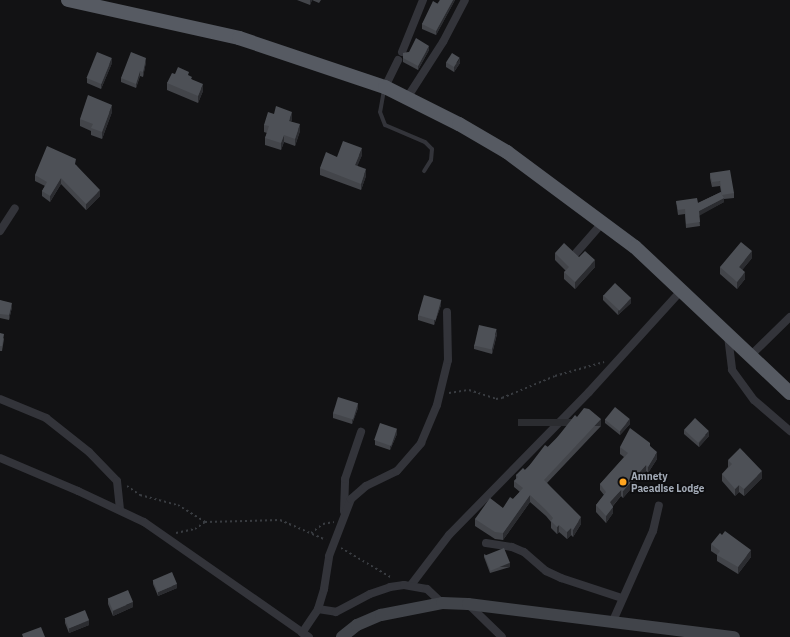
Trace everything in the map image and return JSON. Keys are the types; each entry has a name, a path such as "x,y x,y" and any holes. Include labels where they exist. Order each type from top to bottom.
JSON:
{"highway":[{"path":"68,0 239,38 385,87 507,152 635,247 790,393"}],"main road":[{"path":"342,637 357,625 381,615 442,603 468,604 734,637"}],"street":[{"path":"402,52 423,0"},
{"path":"407,98 443,42 465,0"},
{"path":"385,87 398,60"},
{"path":"0,231 15,208"},
{"path":"576,253 603,222"},
{"path":"407,585 449,535 618,360 681,290"},
{"path":"0,458 120,510 165,535 272,609 307,636 318,609 333,544 344,514 358,491 397,471 408,461 421,443 437,405 448,360 447,312"},
{"path":"750,356 790,317"},
{"path":"728,335 732,370 754,400 790,431"},
{"path":"0,399 33,411 64,431 117,481 120,510"},
{"path":"344,514 345,479 361,432"},
{"path":"0,450 10,462"},
{"path":"612,623 653,531 659,506"},
{"path":"486,543 512,547 524,552 546,571 560,578 622,598"},
{"path":"318,609 329,612 343,610 370,594 390,587 407,585 432,592 442,603"},
{"path":"468,604 502,637"}],"lane":[{"path":"385,87 380,112 385,125 425,142 432,149 432,160 424,171"}],"path":[{"path":"437,405 446,395 459,390 502,398 561,374 618,360"},
{"path":"117,481 136,493 178,505 205,522"},
{"path":"165,535 195,529 205,522 280,520 333,544 407,585"},
{"path":"311,533 323,524 341,523"}],"building":[{"path":"440,0 453,0 436,31 422,24 433,1 438,4"},
{"path":"416,38 429,46 418,66 403,58 403,53 409,52"},
{"path":"97,52 112,58 101,84 87,78"},
{"path":"131,52 146,58 143,72 140,71 136,84 121,78"},
{"path":"452,53 460,58 454,67 446,62"},
{"path":"178,67 189,72 188,75 192,77 191,79 203,84 198,96 167,83 172,73 175,74"},
{"path":"88,95 112,105 102,132 91,128 93,124 80,119"},
{"path":"276,106 292,112 289,121 300,124 295,139 284,135 281,143 265,138 269,126 264,125 268,112 274,114"},
{"path":"343,141 362,148 355,165 366,169 361,184 320,168 326,152 337,157"},
{"path":"47,146 76,159 75,164 100,190 86,204 61,178 50,196 42,191 47,182 35,175"},
{"path":"730,170 734,193 722,195 720,181 712,182 710,173"},
{"path":"721,192 724,198 699,211 700,222 686,224 685,209 678,210 676,201 697,198 698,203"},
{"path":"741,242 752,251 739,267 745,272 737,282 720,267"},
{"path":"564,243 579,257 585,251 595,260 575,282 564,272 569,267 555,253"},
{"path":"615,283 631,298 619,310 603,295"},
{"path":"424,295 441,300 436,320 418,315"},
{"path":"0,300 12,303 9,315 0,314"},
{"path":"479,325 497,329 492,350 474,345"},
{"path":"0,333 4,334 2,346 0,346"},
{"path":"338,397 358,403 353,419 333,413"},
{"path":"615,407 630,419 620,431 605,419"},
{"path":"584,408 589,409 601,419 544,480 581,517 573,530 571,528 567,532 559,525 557,527 551,521 553,518 530,495 503,533 495,532 475,519 490,498 503,508 510,497 513,499 523,488 514,481 518,477 516,475 523,468 525,470 545,445 548,447 575,415 577,417"},
{"path":"695,418 709,431 698,443 684,430"},
{"path":"380,423 397,429 391,446 374,440"},
{"path":"630,428 650,443 650,446 657,452 648,467 646,465 623,491 621,490 610,502 613,507 606,516 596,505 606,492 600,484 628,453 620,447"},
{"path":"740,448 762,471 744,489 739,485 735,489 722,474 732,464 728,460"},
{"path":"725,531 751,550 738,567 717,555 720,551 711,544 720,533 722,535"},
{"path":"504,548 510,563 491,571 485,556"},
{"path":"172,572 177,584 158,592 153,580"},
{"path":"128,590 133,602 113,611 108,599"},
{"path":"85,610 89,620 69,628 65,618"},
{"path":"41,627 45,637 23,637 22,634"}],"place":[{"name":"Amnety Paeadise Lodge","path":"623,482"}]}
